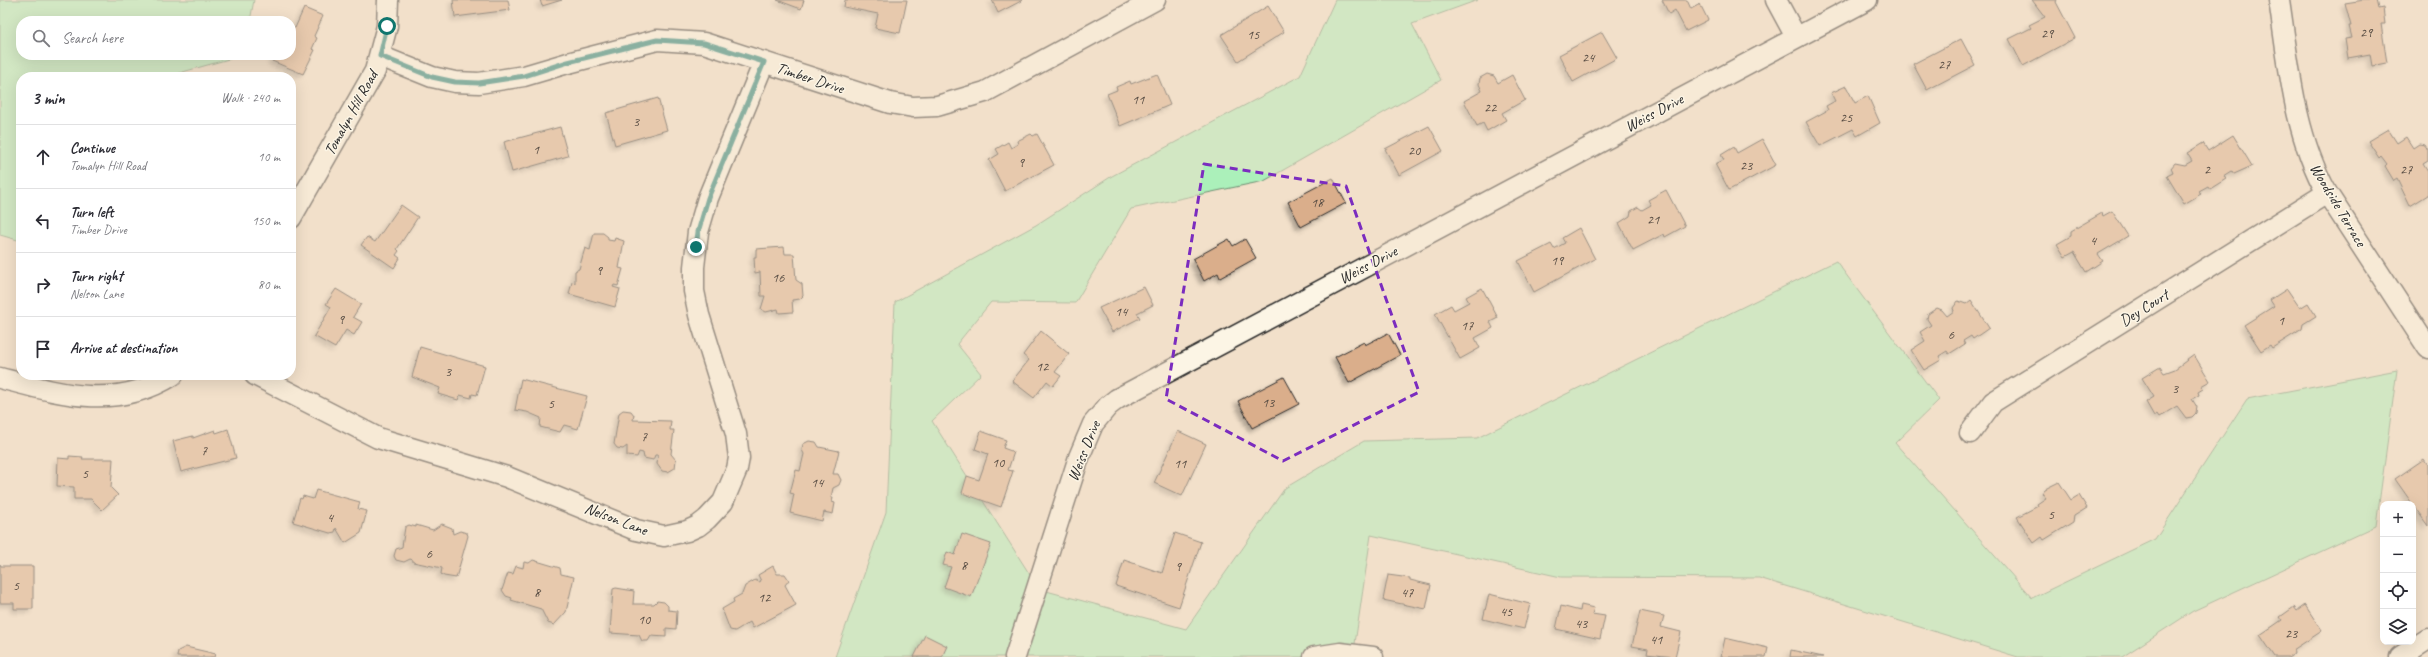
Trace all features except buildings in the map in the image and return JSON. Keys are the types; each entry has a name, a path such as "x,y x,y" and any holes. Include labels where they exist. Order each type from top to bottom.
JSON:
{"street":[{"name":"Tomalyn Hill Road","path":"296,209 375,71 387,26 388,0"},
{"name":"Timber Drive","path":"380,56 432,77 455,82 479,83 524,76 568,62 657,40 704,43 890,103 913,107 937,106 985,92 1125,7 1155,0"},
{"path":"1776,0 1796,37"},
{"name":"Weiss Drive","path":"1015,657 1079,457 1093,424 1108,406 1867,0"},
{"name":"Woodside Terrace","path":"2279,0 2298,120 2313,168 2327,193 2428,348"},
{"name":"Nelson Lane","path":"264,380 378,438 507,477 636,530 664,536 687,531 698,526 708,519 723,502 737,469 739,458 736,434 699,315 694,291 694,267 698,232 708,198 764,62"},
{"name":"Dey Court","path":"1970,433 1993,402 2327,193"},
{"path":"0,378 98,398 121,396 144,390 163,380"},
{"path":"2400,657 2428,639"},
{"path":"1314,657 1340,653 1373,657"}],"highlighted area":[{"path":"1204,164 1346,186 1419,392 1283,461 1166,399"}],"green space":[{"path":"0,0 254,0 251,16 16,16 16,60 225,60 183,72 16,72 16,240 0,235"},
{"path":"1335,0 1478,0 1412,24 1441,80 1264,181 1131,209 1075,303 991,302 957,344 981,374 932,421 1039,589 1186,629 1285,488 1364,441 1477,438 1836,261 1939,400 1895,443 2032,598 2155,539 2247,399 2397,370 2376,526 2193,611 2122,657 2018,657 1759,578 1561,577 1371,535 1353,657 835,657 886,512 895,302 1036,225 1112,176 1300,76"}],"route":[{"path":"387,26 380,56 432,77 455,82 479,83 524,76 568,62 657,40 680,40 704,43 764,62 708,198 698,232 696,247"}]}
